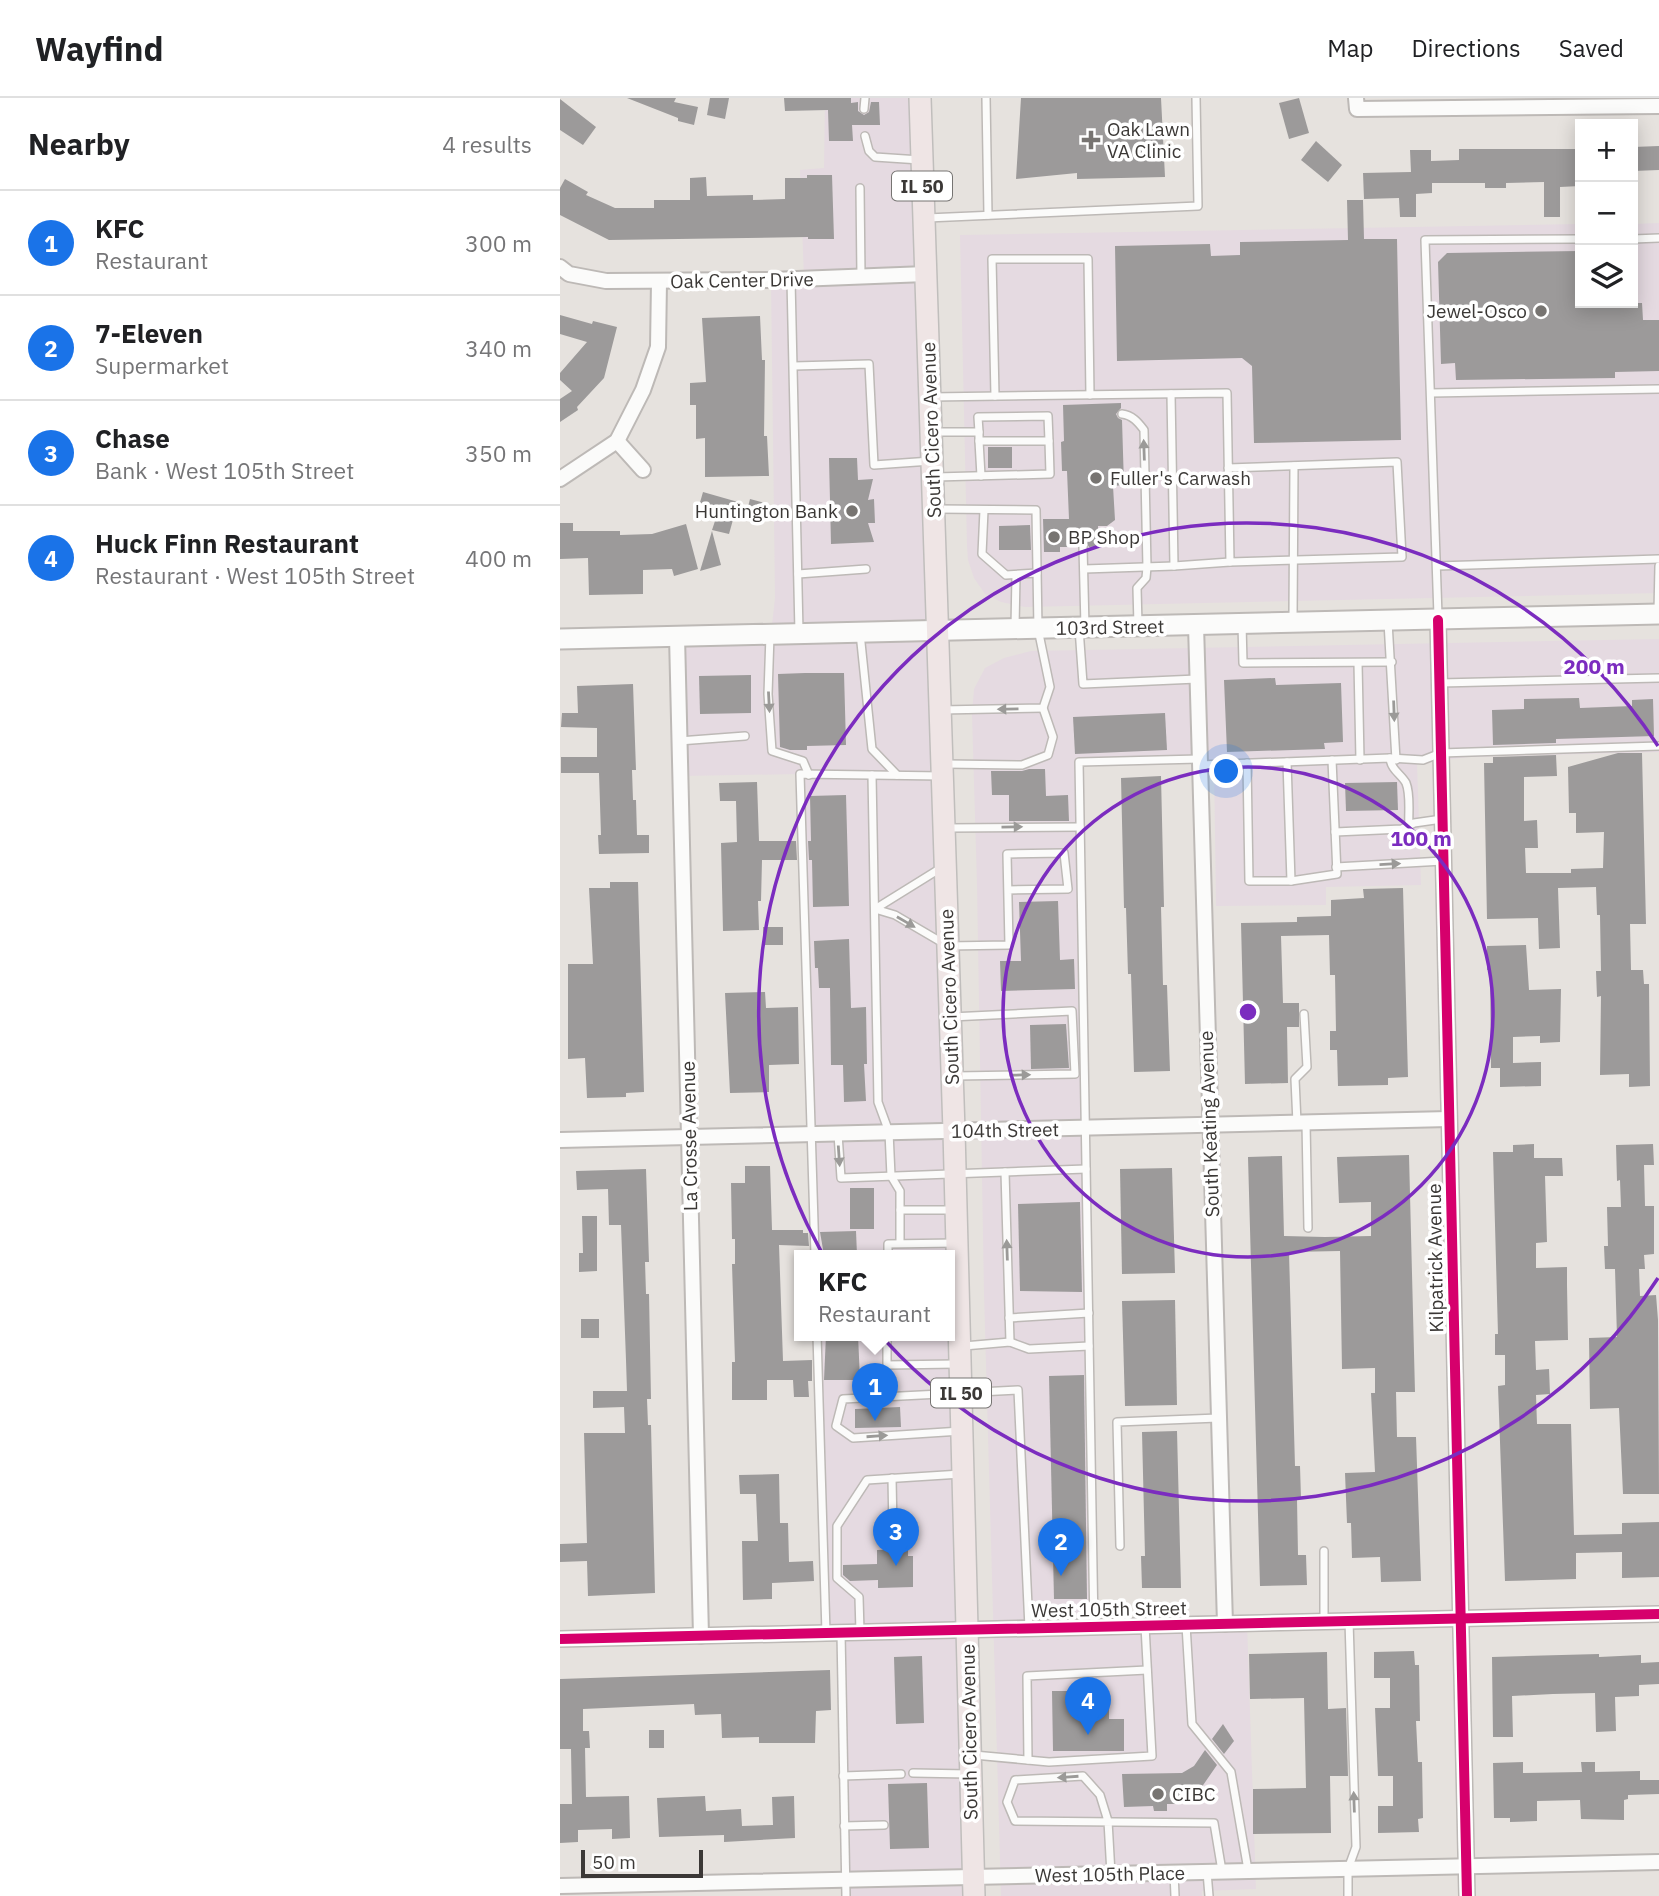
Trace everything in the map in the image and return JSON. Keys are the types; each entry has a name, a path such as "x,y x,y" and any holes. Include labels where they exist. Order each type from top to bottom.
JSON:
{"main road":[{"name":"South Cicero Avenue","path":"920,98 954,1131 973,1886"},
{"name":"103rd Street","path":"560,639 1658,614"}],"street":[{"path":"1356,104 1659,106"},
{"name":"Oak Center Drive","path":"560,267 569,274 606,281 659,282 926,274"},
{"path":"560,479 617,441 643,390 658,347 659,282"},
{"path":"617,441 643,470"},
{"name":"Kilpatrick Avenue","path":"1438,620 1467,1896"},
{"name":"South Keating Avenue","path":"1196,625 1225,1624"},
{"name":"La Crosse Avenue","path":"677,636 701,1636"},
{"name":"104th Street","path":"560,1140 1449,1119"},
{"name":"West 105th Street","path":"560,1639 1659,1614"},
{"name":"West 105th Place","path":"560,1886 845,1880 973,1886 1111,1874 1659,1862"}],"lane":[{"path":"864,109 865,98"},
{"path":"986,98 988,215"},
{"path":"923,218 1198,206 1196,98"},
{"path":"865,136 869,151 875,157 922,160"},
{"path":"860,188 861,277"},
{"path":"1638,239 1659,238"},
{"path":"1438,620 1425,240 1575,239"},
{"path":"995,396 992,259 1088,259 1090,395"},
{"path":"791,279 799,634"},
{"path":"794,366 869,364 874,465 981,475 1050,474 1048,416 978,416 981,475"},
{"path":"1432,393 1659,389"},
{"path":"930,397 1227,393 1230,562"},
{"path":"1171,394 1174,566"},
{"path":"1122,414 1128,414 1144,430 1147,567 1146,578 1137,588 1139,626"},
{"path":"931,432 979,432"},
{"path":"979,441 1049,441"},
{"path":"1084,569 1402,557 1397,462 1228,468"},
{"path":"1293,623 1294,466"},
{"path":"815,1250 800,774 898,775 1022,765 1048,755 1053,737 1043,708 1050,687 1038,629 1036,510 933,508"},
{"path":"984,510 982,554 1006,575 1037,573"},
{"path":"1083,547 1083,684 1197,679"},
{"path":"1437,565 1659,559"},
{"path":"1658,614 1659,566"},
{"path":"798,574 866,569"},
{"path":"1015,629 1016,575"},
{"path":"1388,621 1392,662 1391,765 1405,782 1409,826"},
{"path":"1242,624 1243,663 1392,662"},
{"path":"860,632 872,749 898,775"},
{"path":"771,634 768,694 772,751 803,761 809,775"},
{"path":"1358,663 1360,760"},
{"path":"1439,683 1659,678"},
{"path":"940,710 1043,708"},
{"path":"679,741 745,736"},
{"path":"1094,1627 1079,762 1423,760 1441,753 1659,746"},
{"path":"1247,763 1249,881 1291,881 1336,874 1332,760"},
{"path":"1287,762 1291,881"},
{"path":"872,775 878,1102 889,1132 891,1176 900,1191 900,1243"},
{"path":"1335,832 1402,829 1421,821 1442,819"},
{"path":"944,828 1080,827"},
{"path":"875,909 895,915 948,946 1009,945 1007,854 1064,853 1068,890"},
{"path":"1336,867 1443,861"},
{"path":"875,909 945,865"},
{"path":"1008,890 1082,889"},
{"path":"950,1017 1072,1011 1075,1074 952,1076"},
{"path":"1304,1014 1307,1067 1295,1079 1302,1123 1308,1228"},
{"path":"838,1133 841,1178 1086,1169"},
{"path":"1005,1172 1010,1342"},
{"path":"900,1210 956,1210"},
{"path":"888,1250 888,1244 957,1243"},
{"path":"1009,1318 1089,1314"},
{"path":"817,1341 833,1633 844,1776 846,1896"},
{"path":"887,1341 887,1365 960,1355 1010,1342 1029,1349 1090,1346"},
{"path":"962,1431 853,1438 836,1426 843,1399 1018,1390 1029,1628"},
{"path":"1120,1546 1117,1422 1218,1418"},
{"path":"860,1632 859,1597 837,1578 837,1526 867,1479 963,1474"},
{"path":"891,1478 893,1530"},
{"path":"1324,1551 1324,1622"},
{"path":"1348,1896 1348,1869 1356,1847 1349,1621"},
{"path":"1186,1625 1192,1724 1231,1772 1248,1871"},
{"path":"913,1773 970,1764 1152,1756 1145,1626"},
{"path":"1028,1760 1027,1676 1147,1670"},
{"path":"844,1776 901,1774"},
{"path":"1111,1874 1108,1821 1100,1795 1083,1776 1015,1780 1007,1802 1015,1821 1108,1821 1214,1823 1215,1872 1209,1896"},
{"path":"844,1826 884,1825"},
{"path":"1174,1872 1175,1896"}],"shaded area":[{"path":"825,98 920,98 955,1250 815,1250 800,774 680,776 677,636 771,634 775,598 771,280 804,278 800,170 824,168"},
{"path":"1659,223 1659,593 1025,607 1001,602 985,594 974,578 968,560 967,545 960,235 1575,224 1575,308 1638,308 1638,224"},
{"path":"1659,639 1659,752 1469,757 1417,763 1421,885 1326,887 1326,905 1216,906 1214,760 1080,762 1094,1626 1247,1623 1256,1889 1202,1891 1202,1896 1001,1896 984,1293 972,714 974,689 985,668 1004,658 1031,651"},
{"path":"955,1263 974,1896 846,1896 841,1633 826,1633 817,1341 955,1341"}],"building":[{"path":"627,98 676,98 674,102 698,107 694,125 678,121 678,118"},
{"path":"710,98 729,98 725,119 707,115"},
{"path":"784,98 851,98 851,103 858,102 858,111 864,115 869,112 871,102 879,102 880,125 852,125 853,141 829,141 828,110 785,111"},
{"name":"Oak Lawn VA Clinic","path":"1021,98 1161,98 1165,177 1077,179 1077,173 1016,179"},
{"path":"1299,98 1309,133 1289,139 1279,103"},
{"path":"560,99 596,127 583,145 560,130"},
{"path":"1316,141 1342,165 1328,182 1301,160"},
{"path":"1659,146 1659,170 1638,171 1638,147"},
{"path":"1459,149 1575,149 1575,186 1560,187 1560,217 1544,217 1544,182 1506,183 1506,188 1485,188 1485,183 1432,183 1432,193 1416,194 1416,217 1400,217 1399,198 1364,199 1363,173 1411,172 1410,150 1431,150 1431,161 1459,160"},
{"path":"807,175 832,175 834,239 808,237 609,240 560,215 560,188 565,179 588,192 586,195 615,208 654,208 654,200 690,200 690,178 706,177 707,196 753,195 753,200 785,199 785,178 807,178"},
{"path":"1347,200 1363,200 1364,239 1397,239 1401,440 1254,443 1252,366 1242,358 1117,361 1115,246 1210,244 1211,256 1240,255 1240,242 1348,240"},
{"name":"Jewel-Osco","path":"1575,251 1575,308 1638,308 1638,303 1642,303 1643,320 1659,320 1659,371 1615,372 1615,378 1456,380 1455,363 1441,364 1438,262 1447,253"},
{"path":"560,315 592,324 593,321 617,327 604,378 577,407 578,410 560,422 560,399 572,391 560,380 560,373 587,342 560,334"},
{"path":"760,316 762,360 765,360 764,436 767,436 769,476 705,477 705,438 696,439 696,405 690,405 690,383 706,382 702,318"},
{"name":"Fuller's Carwash","path":"1121,403 1116,414 1122,420 1124,485 1113,486 1115,520 1107,526 1098,526 1099,546 1089,547 1082,541 1077,547 1060,547 1060,552 1044,552 1043,519 1069,519 1067,471 1062,471 1063,405"},
{"path":"988,447 1012,447 1012,468 988,468"},
{"name":"Huntington Bank","path":"829,458 857,458 858,480 873,479 868,500 874,499 875,523 868,523 874,542 831,544"},
{"path":"703,492 738,502 729,534 712,530 716,518 697,513"},
{"path":"750,499 769,504 765,520 746,515"},
{"path":"560,523 573,523 573,531 620,531 620,535 652,534 686,524 698,569 674,576 672,569 643,570 643,594 589,595 588,558 560,559"},
{"path":"1030,525 1031,550 999,550 999,526"},
{"path":"712,531 721,565 700,571"},
{"path":"844,673 846,745 807,746 807,750 780,747 778,674"},
{"path":"751,675 751,713 700,714 699,676"},
{"path":"1275,678 1276,685 1341,683 1343,742 1324,743 1325,749 1227,752 1224,680"},
{"path":"633,684 636,770 632,770 633,800 636,800 637,835 649,835 649,853 599,854 599,773 561,773 561,757 597,757 597,728 561,727 562,713 578,713 577,686"},
{"path":"1579,698 1580,708 1632,706 1632,700 1653,699 1654,736 1556,739 1556,743 1493,745 1492,710 1524,709 1524,699"},
{"path":"1165,713 1167,750 1075,754 1073,717"},
{"path":"1618,753 1642,753 1646,924 1630,924 1631,970 1643,970 1644,984 1649,984 1650,1086 1629,1087 1629,1074 1600,1075 1601,996 1597,997 1596,971 1601,971 1600,915 1597,915 1596,887 1558,888 1560,948 1539,949 1538,918 1487,919 1484,763 1493,763 1493,757 1556,755 1557,776 1524,777 1524,821 1537,820 1538,848 1525,848 1526,873 1571,873 1571,869 1603,868 1604,832 1576,833 1576,813 1569,813 1568,767"},
{"path":"1045,769 1046,796 1068,795 1069,821 1009,821 1009,795 992,795 991,771"},
{"path":"1161,776 1163,985 1167,985 1170,1071 1134,1072 1131,974 1128,974 1124,908 1121,778"},
{"path":"757,782 759,841 796,841 797,860 762,860 761,901 758,901 759,930 723,931 721,843 737,842 736,801 720,801 719,783"},
{"path":"1397,782 1398,810 1346,811 1345,783"},
{"path":"846,795 849,906 813,907 812,860 809,860 808,841 811,841 810,796"},
{"path":"610,882 638,882 644,1092 626,1093 626,1097 587,1098 585,1058 568,1059 568,964 593,964 589,888 610,888"},
{"path":"1403,888 1408,1077 1388,1078 1388,1085 1338,1086 1337,1050 1330,1050 1330,1031 1336,1031 1335,975 1330,975 1329,935 1281,936 1283,1003 1299,1003 1299,1027 1287,1027 1288,1083 1245,1084 1241,923 1297,922 1297,917 1331,916 1331,900 1364,898 1363,889"},
{"path":"1058,901 1060,960 1074,959 1075,989 1001,991 1000,961 1021,961 1019,902"},
{"path":"763,927 783,927 783,945 763,945"},
{"path":"849,939 851,1008 866,1007 866,1101 844,1102 843,1065 831,1065 830,988 819,988 814,941"},
{"path":"1526,945 1529,990 1561,989 1560,1042 1540,1043 1540,1036 1513,1037 1513,1063 1541,1062 1541,1086 1500,1087 1500,1068 1491,1068 1490,970 1487,970 1487,946"},
{"path":"765,992 766,1008 798,1007 799,1064 769,1065 769,1092 730,1093 725,993"},
{"path":"1066,1024 1069,1068 1031,1069 1030,1025"},
{"path":"1534,1144 1534,1158 1562,1158 1563,1176 1545,1176 1547,1242 1536,1243 1536,1268 1567,1267 1568,1340 1535,1341 1536,1370 1549,1369 1550,1394 1536,1395 1537,1424 1571,1424 1574,1535 1622,1534 1622,1523 1659,1522 1659,1577 1622,1578 1622,1552 1576,1553 1576,1579 1505,1581 1498,1386 1505,1385 1505,1355 1495,1355 1495,1334 1498,1334 1493,1152 1513,1152 1513,1145"},
{"path":"1653,1144 1654,1165 1644,1165 1645,1206 1654,1206 1654,1254 1644,1255 1645,1269 1639,1269 1640,1296 1656,1295 1659,1494 1623,1494 1619,1408 1590,1409 1589,1338 1617,1337 1615,1269 1605,1269 1604,1246 1608,1246 1607,1207 1621,1207 1616,1145"},
{"path":"1409,1155 1415,1392 1396,1392 1397,1437 1416,1437 1421,1581 1381,1582 1380,1557 1352,1558 1351,1523 1347,1523 1345,1473 1375,1472 1371,1393 1375,1393 1375,1368 1342,1369 1340,1251 1289,1252 1295,1466 1300,1466 1301,1499 1297,1499 1298,1555 1306,1555 1307,1585 1260,1586 1248,1157 1282,1156 1284,1236 1325,1237 1371,1236 1371,1202 1339,1203 1337,1157"},
{"path":"745,1166 770,1166 772,1230 803,1230 803,1233 808,1233 809,1246 779,1245 783,1361 812,1360 812,1381 808,1381 809,1397 794,1397 793,1380 767,1380 767,1400 732,1400 732,1362 735,1362 732,1264 735,1264 735,1239 732,1239 731,1183 745,1183"},
{"path":"1172,1168 1175,1273 1122,1274 1120,1169"},
{"path":"646,1169 649,1262 645,1262 646,1294 649,1294 651,1399 647,1399 648,1425 651,1425 655,1593 588,1596 587,1561 560,1562 560,1544 587,1543 584,1433 625,1433 624,1407 593,1408 593,1391 627,1391 621,1225 609,1225 608,1189 577,1190 576,1171"},
{"path":"850,1188 874,1188 874,1229 850,1229"},
{"path":"1080,1202 1082,1292 1020,1291 1018,1204"},
{"path":"582,1216 597,1216 597,1271 579,1272 579,1253 583,1253"},
{"path":"856,1231 857,1250 823,1250 820,1232"},
{"path":"1175,1300 1177,1405 1125,1406 1122,1301"},
{"path":"581,1319 599,1319 599,1338 581,1338"},
{"path":"826,1341 858,1341 860,1380 824,1380"},
{"path":"1084,1375 1087,1599 1054,1599 1049,1376"},
{"path":"900,1407 901,1427 855,1428 855,1409"},
{"path":"1177,1431 1181,1588 1142,1588 1141,1556 1145,1556 1142,1432"},
{"path":"779,1474 780,1523 788,1523 789,1562 813,1561 814,1581 772,1583 772,1599 743,1600 742,1541 758,1541 756,1494 740,1494 739,1475"},
{"path":"908,1549 908,1556 913,1556 913,1587 878,1588 878,1580 850,1581 843,1575 843,1565 877,1564 877,1550"},
{"path":"1414,1651 1415,1665 1419,1665 1420,1721 1416,1721 1418,1762 1422,1762 1423,1818 1418,1819 1419,1832 1378,1833 1378,1806 1393,1806 1393,1776 1378,1776 1375,1708 1390,1708 1390,1678 1374,1678 1374,1652"},
{"path":"1327,1652 1328,1709 1346,1708 1348,1776 1330,1776 1331,1833 1253,1834 1253,1789 1306,1788 1304,1698 1250,1699 1249,1654"},
{"path":"1599,1654 1599,1657 1641,1655 1641,1663 1659,1662 1659,1684 1639,1685 1639,1696 1615,1697 1616,1731 1596,1732 1595,1693 1512,1696 1513,1737 1493,1737 1492,1657"},
{"path":"922,1656 924,1723 896,1724 894,1657"},
{"path":"830,1670 831,1710 816,1711 815,1743 759,1743 759,1737 722,1738 721,1714 695,1715 694,1704 583,1709 583,1731 589,1731 590,1748 585,1748 586,1797 629,1796 630,1838 612,1839 612,1829 578,1830 578,1842 560,1843 560,1804 572,1804 571,1749 560,1749 560,1679"},
{"path":"1052,1691 1109,1691 1109,1719 1124,1719 1124,1751 1053,1751"},
{"path":"1223,1724 1234,1741 1224,1754 1212,1739"},
{"path":"649,1730 664,1730 664,1748 649,1748"},
{"name":"CIBC","path":"1205,1750 1217,1765 1190,1804 1167,1804 1167,1811 1154,1811 1153,1806 1124,1807 1122,1774 1182,1773 1194,1766"},
{"path":"1523,1762 1523,1773 1582,1772 1581,1762 1595,1762 1595,1772 1640,1771 1640,1780 1659,1780 1659,1794 1628,1795 1628,1799 1624,1800 1624,1820 1581,1819 1580,1800 1537,1801 1537,1821 1510,1822 1510,1818 1494,1818 1493,1763"},
{"path":"927,1783 929,1848 890,1849 888,1784"},
{"path":"705,1796 706,1811 741,1809 742,1826 773,1825 772,1797 794,1796 795,1838 724,1842 724,1835 659,1837 657,1798"}],"cycle path":[{"path":"1438,620 1467,1896"},
{"path":"560,1639 1659,1614"}],"place":[{"name":"Oak Lawn VA Clinic","path":"1091,140"},
{"name":"Jewel-Osco","path":"1541,311"},
{"name":"Fuller's Carwash","path":"1096,478"},
{"name":"Huntington Bank","path":"852,511"},
{"name":"BP Shop","path":"1054,537"},
{"name":"KFC","path":"875,1421"},
{"name":"Chase","path":"896,1566"},
{"name":"7-Eleven","path":"1061,1576"},
{"name":"Huck Finn Restaurant","path":"1088,1735"},
{"name":"CIBC","path":"1158,1794"}]}
